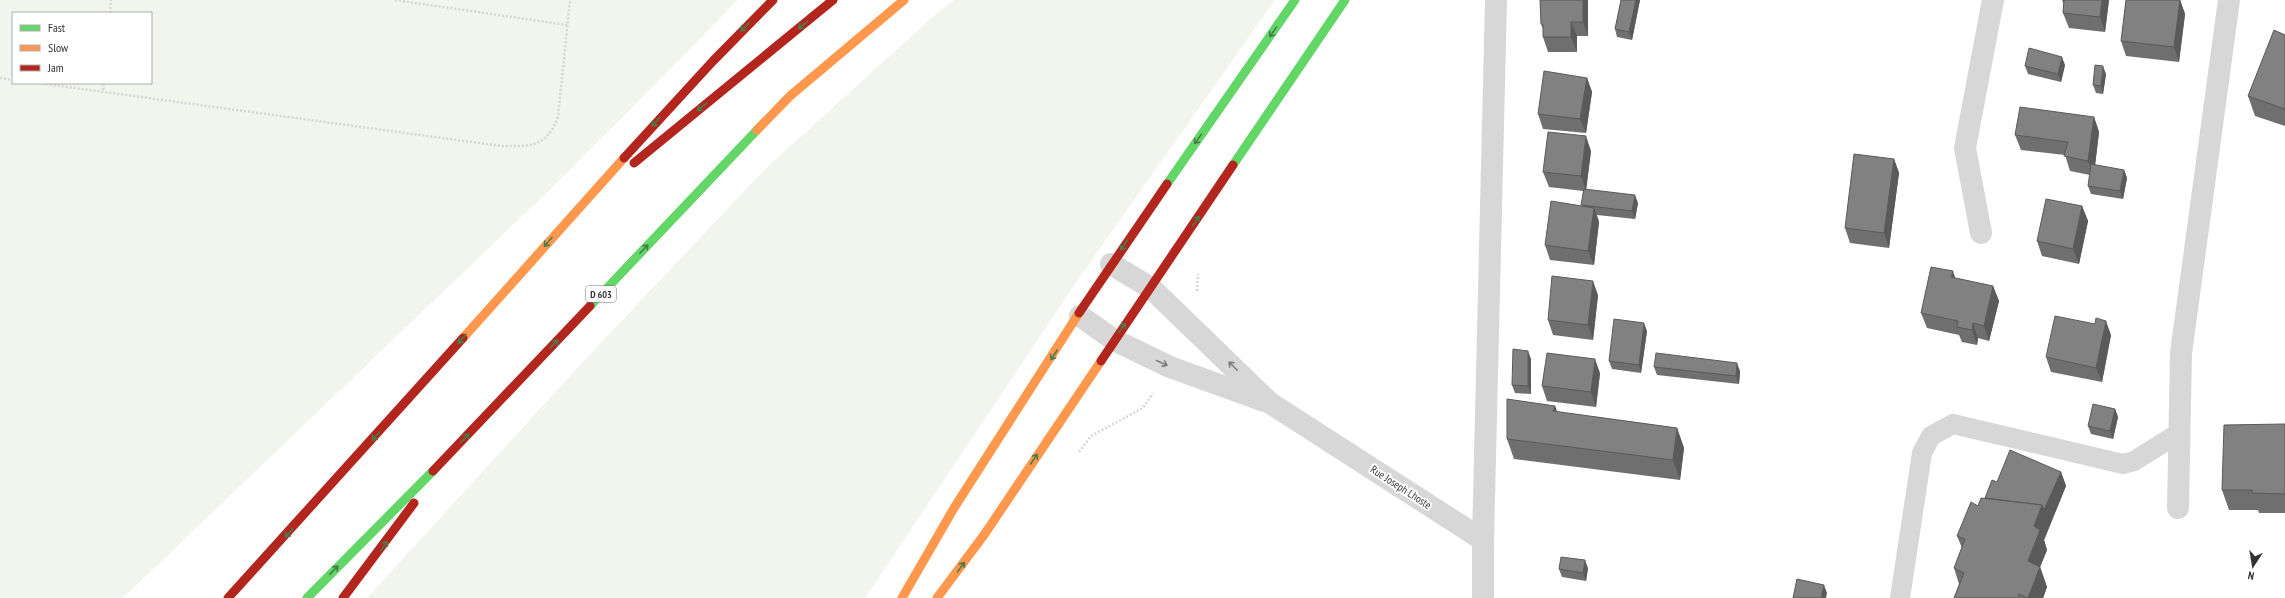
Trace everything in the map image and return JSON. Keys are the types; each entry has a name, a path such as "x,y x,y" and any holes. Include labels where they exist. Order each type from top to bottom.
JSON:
{"main road":[{"path":"228,598 317,504 574,212 737,34 773,0"},
{"path":"574,212 833,0"},
{"name":"D 603","path":"307,598 449,454 790,96 904,0"},
{"path":"902,598 954,508 1080,316 1111,264 1295,0"},
{"path":"937,598 984,534 1345,0"},
{"path":"342,598 377,555 449,454"}],"street":[{"path":"1484,598 1483,540 1496,0"},
{"path":"1981,233 1965,148 1993,0"},
{"path":"2178,508 2181,353 2229,0"},
{"path":"1111,264 1150,288 1195,329 1270,403"},
{"path":"1080,316 1114,340 1170,367 1270,403"},
{"name":"Rue Joseph Lhoste","path":"1270,403 1483,540"}],"lane":[{"path":"1900,598 1922,454 1931,436 1953,424 2123,464 2134,461 2179,433"}],"path":[{"path":"110,12 111,0"},
{"path":"395,0 567,25"},
{"path":"47,84 103,90 501,146 532,146 552,132 558,117 570,0"},
{"path":"0,78 12,80"},
{"path":"103,90 104,84"}],"shaded area":[{"path":"0,0 738,0 566,174 123,598 0,598"},
{"path":"954,0 1275,0 1079,278 865,598 367,598 581,364 764,170 935,15"}],"building":[{"path":"1540,0 1583,0 1583,22 1571,22 1571,37 1543,37"},
{"path":"1621,0 1636,0 1629,32 1615,29"},
{"path":"2064,0 2102,0 2100,17 2063,13"},
{"path":"2126,0 2180,0 2174,47 2121,41"},
{"path":"2274,30 2285,35 2285,109 2248,96"},
{"path":"2029,48 2062,57 2058,74 2025,66"},
{"path":"2095,65 2103,66 2101,86 2093,85"},
{"path":"1544,71 1587,78 1580,119 1538,114"},
{"path":"2020,107 2094,117 2088,161 2064,156 2068,142 2015,135"},
{"path":"1548,132 1586,136 1581,176 1543,172"},
{"path":"1854,154 1894,159 1884,233 1845,228"},
{"path":"2091,164 2124,170 2120,191 2088,186"},
{"path":"1584,189 1635,195 1632,211 1581,205"},
{"path":"2046,199 2082,206 2073,249 2037,241"},
{"path":"1551,201 1594,208 1588,251 1545,245"},
{"path":"1931,267 1953,271 1951,277 1993,286 1984,326 1973,323 1972,330 1957,327 1958,321 1921,313"},
{"path":"1552,276 1593,281 1588,325 1548,320"},
{"path":"2055,316 2095,324 2096,318 2106,321 2096,368 2046,357"},
{"path":"1614,319 1644,323 1639,365 1609,361"},
{"path":"1513,349 1528,351 1528,386 1512,385"},
{"path":"1547,353 1595,359 1591,392 1542,386"},
{"path":"1656,353 1737,363 1736,376 1654,367"},
{"path":"1507,399 1555,406 1553,411 1677,428 1673,460 1507,439"},
{"path":"2093,404 2115,409 2110,431 2088,426"},
{"path":"2285,424 2285,494 2252,493 2252,490 2222,490 2224,425"},
{"path":"2010,450 2061,472 2044,510 2042,505 1985,498 1992,480 1997,482"},
{"path":"1981,498 2042,505 2034,526 2040,530 2028,561 2040,567 2028,598 2019,594 2018,598 1954,598 1964,573 1954,568 1965,539 1957,536 1971,502 1978,506"},
{"path":"1561,557 1585,560 1583,573 1559,569"},
{"path":"1797,579 1824,585 1821,598 1793,598"}],"traffic: fast":[{"path":"1167,184 1295,0"},
{"path":"1233,165 1345,0"},
{"path":"590,306 757,130"},
{"path":"307,598 433,471"}],"traffic: slow":[{"path":"757,130 790,96 904,0"},
{"path":"463,338 624,158"},
{"path":"902,598 954,508 1079,313"},
{"path":"937,598 984,535 1101,361"}],"traffic: jam":[{"path":"624,158 713,61 773,0"},
{"path":"634,163 833,0"},
{"path":"1101,361 1233,165"},
{"path":"1079,313 1167,184"},
{"path":"433,471 590,306"},
{"path":"228,598 463,338"},
{"path":"343,598 414,503"}]}
